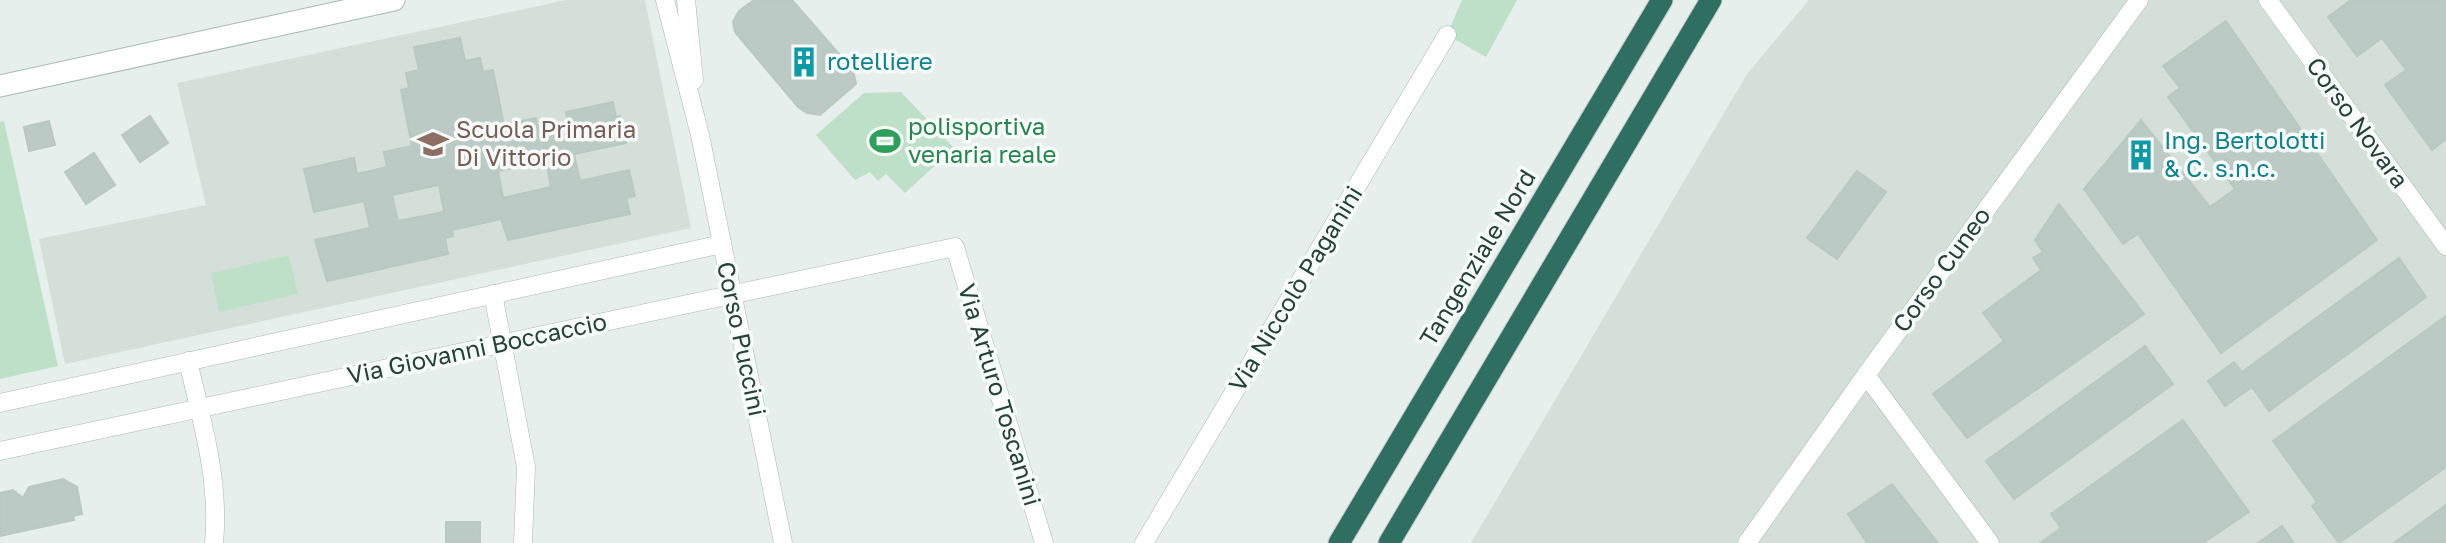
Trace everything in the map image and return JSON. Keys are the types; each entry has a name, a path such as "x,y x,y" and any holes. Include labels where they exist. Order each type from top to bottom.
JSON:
{"highway":[{"name":"Tangenziale Nord","path":"1339,543 1662,0"},
{"path":"1389,543 1711,0"}],"street":[{"path":"0,86 394,0"},
{"path":"664,0 700,135"},
{"path":"686,0 700,135"},
{"name":"Corso Cuneo","path":"1747,543 2139,0"},
{"name":"Corso Novara","path":"2268,0 2446,246"},
{"name":"Via Niccolò Paganini","path":"1144,543 1447,35"},
{"name":"Corso Puccini","path":"700,135 783,543"},
{"name":"Via Giovanni Boccaccio","path":"0,403 722,244"},
{"name":"Via Giovanni Boccaccio","path":"0,451 955,247"},
{"name":"Via Arturo Toscanini","path":"955,247 1044,543"},
{"path":"493,294 526,467 523,543"},
{"path":"188,361 208,446 217,510 214,543"},
{"path":"1866,375 1990,543"}],"shaded area":[{"name":"Scuola Primaria Di Vittorio","path":"566,0 645,0 691,228 65,364 39,239 206,205 177,83"},
{"path":"1809,0 2446,0 2446,543 1471,543 1747,74"}],"green space":[{"path":"1462,0 1517,0 1486,57 1447,35"},
{"name":"polisportiva venaria reale","path":"901,92 954,148 905,193 886,174 878,181 870,172 855,180 816,135 864,93"},
{"path":"4,121 58,366 0,379 0,122"},
{"path":"289,255 298,294 219,312 211,273"}],"building":[{"name":"rotelliere","path":"754,0 792,0 853,70 856,84 820,115 807,113 798,107 735,32 733,22 739,11"},
{"path":"2351,0 2446,0 2446,139 2432,150 2385,85 2406,70 2382,38 2357,56 2328,17"},
{"path":"2226,21 2377,240 2221,353 2138,234 2123,244 2084,189 2141,120 2210,207 2235,189 2168,97 2180,88 2163,66"},
{"path":"460,38 465,61 480,58 483,72 493,70 504,125 536,118 539,133 569,127 566,112 613,102 616,117 620,116 626,143 574,154 580,181 629,170 635,196 626,198 630,214 508,240 501,219 452,230 453,236 445,238 448,254 327,281 315,240 370,228 364,201 314,212 304,169 354,158 357,174 387,167 384,152 412,146 401,90 409,88 406,73 419,70 414,47","holes":["546,161 551,187 503,198 498,171","439,185 444,212 398,221 392,195"]},
{"path":"150,116 168,143 140,162 122,135"},
{"path":"49,121 55,145 29,151 24,127"},
{"path":"94,153 115,185 86,204 65,172"},
{"path":"1857,171 1886,192 1837,259 1807,238"},
{"path":"2059,204 2144,314 1967,438 1933,394 2004,341 1983,313 2041,270 2033,258 2043,252 2035,240"},
{"path":"2399,258 2426,297 2269,411 2252,387 2225,406 2208,381 2234,362 2242,372"},
{"path":"2446,316 2446,467 2339,543 2312,506 2317,502 2273,441"},
{"path":"2145,346 2173,384 2014,499 1986,461"},
{"path":"2183,420 2249,512 2203,543 2040,543 2061,528 2051,514"},
{"path":"63,479 77,487 82,514 73,516 74,520 0,536 0,493 13,490 23,498 29,487"},
{"path":"1892,484 1938,543 1867,543 1848,514"},
{"path":"2446,505 2446,543 2394,543"},
{"path":"446,522 480,522 480,543 446,543"},
{"path":"2282,526 2294,543 2258,543"}],"place":[{"name":"rotelliere","path":"804,62"},
{"name":"polisportiva venaria reale","path":"885,141"},
{"name":"Scuola Primaria Di Vittorio","path":"433,144"},
{"name":"Ing. Bertolotti & C. s.n.c.","path":"2141,155"}]}
